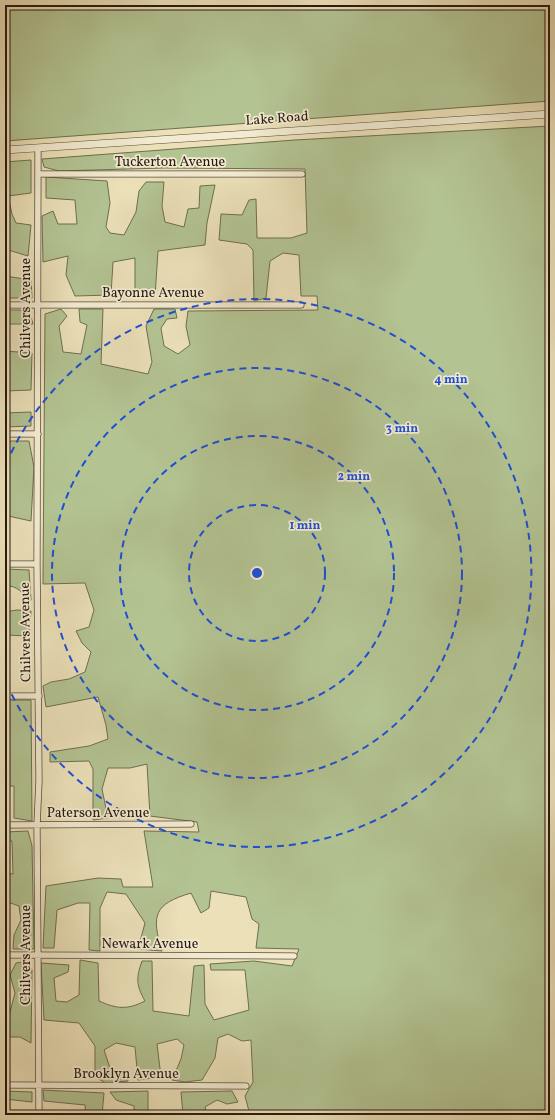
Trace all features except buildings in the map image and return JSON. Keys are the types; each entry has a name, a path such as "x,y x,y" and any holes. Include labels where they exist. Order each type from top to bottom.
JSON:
{"street":[{"name":"Lake Road","path":"5,150 550,114"},
{"name":"Chilvers Avenue","path":"38,148 37,564 39,696 37,825 39,1115"},
{"name":"Tuckerton Avenue","path":"38,174 302,174"},
{"name":"Bayonne Avenue","path":"5,305 301,306"},
{"path":"5,434 38,434"},
{"path":"5,564 37,564"},
{"path":"5,696 39,696"},
{"name":"Paterson Avenue","path":"5,825 191,824"},
{"name":"Newark Avenue","path":"5,955 294,956"},
{"name":"Brooklyn Avenue","path":"5,1085 246,1086"}],"green space":[{"path":"5,5 550,5 550,101 5,141"},
{"path":"550,126 550,1115 250,1115 245,1096 253,1082 251,1040 242,1041 228,1034 218,1038 215,1058 202,1080 185,1082 172,1080 181,1059 184,1045 177,1039 157,1044 161,1077 138,1080 135,1047 116,1043 104,1050 111,1071 127,1074 128,1081 106,1083 95,1077 95,1046 79,1023 44,1020 41,963 69,965 68,972 54,978 56,1001 67,1002 79,995 80,960 98,963 99,1001 111,1006 127,1007 145,1001 140,990 138,977 142,961 152,961 153,1011 189,1016 194,966 204,965 205,1004 214,1020 249,1010 245,970 211,970 210,964 254,961 292,966 299,949 256,948 259,924 252,919 246,897 211,891 209,908 201,913 191,893 169,902 158,913 157,928 162,951 138,949 145,923 126,894 107,892 100,908 100,951 89,950 90,903 78,903 57,910 54,948 43,948 46,886 98,878 121,879 123,887 153,887 144,831 199,832 197,822 150,816 147,764 130,768 108,768 102,789 108,818 93,820 93,769 89,761 50,762 50,752 89,746 108,739 106,725 98,697 46,707 43,686 51,682 69,679 85,672 91,652 82,643 76,631 89,627 94,610 85,583 43,584 45,314 61,309 67,316 59,326 63,352 81,354 87,325 80,322 79,309 103,309 101,364 148,374 152,362 146,326 154,309 175,309 177,318 167,319 161,328 164,346 178,354 190,345 186,326 188,311 318,310 317,296 301,296 299,255 283,253 270,261 266,298 254,301 253,250 247,244 219,240 221,214 242,215 249,200 256,199 257,238 291,238 307,233 305,169 164,168 59,171 44,167 42,159 295,140"},
{"path":"31,160 31,193 8,196 12,214 16,223 31,225 28,256 5,249 5,162"},
{"path":"46,177 107,181 110,203 106,227 110,233 124,235 136,212 139,191 146,182 164,182 162,206 165,222 184,227 188,209 199,208 200,186 215,185 207,223 205,245 158,251 155,297 135,296 135,258 113,262 111,295 75,296 66,275 68,256 43,262 42,216 53,211 58,224 77,224 75,200 46,198"},
{"path":"5,276 31,280 32,298 5,298"},
{"path":"5,310 29,310 33,324 5,324"},
{"path":"5,351 32,353 31,390 5,391"},
{"path":"31,412 31,426 5,427 5,413"},
{"path":"5,441 29,441 34,467 31,521 8,516 5,513"},
{"path":"5,569 29,570 31,600 27,603 24,595 19,590 5,585"},
{"path":"17,610 31,611 29,636 5,635 5,612"},
{"path":"5,700 31,700 32,821 14,818 14,786 5,786 5,744 9,740 5,734"},
{"path":"28,831 32,846 34,949 13,949 14,935 21,920 19,906 5,901 5,873 13,874 12,841 5,841 5,832"},
{"path":"22,962 28,964 32,970 31,1043 20,1037 5,1037 5,1015 10,1012 15,993 10,975 16,963"},
{"path":"43,1090 104,1093 102,1115 86,1115 85,1105 44,1101"},
{"path":"5,1091 32,1092 32,1102 5,1099"},
{"path":"148,1091 148,1115 134,1115 134,1106 116,1100 110,1092"},
{"path":"232,1091 238,1102 227,1104 217,1100 205,1107 207,1115 183,1115 181,1092"}]}
